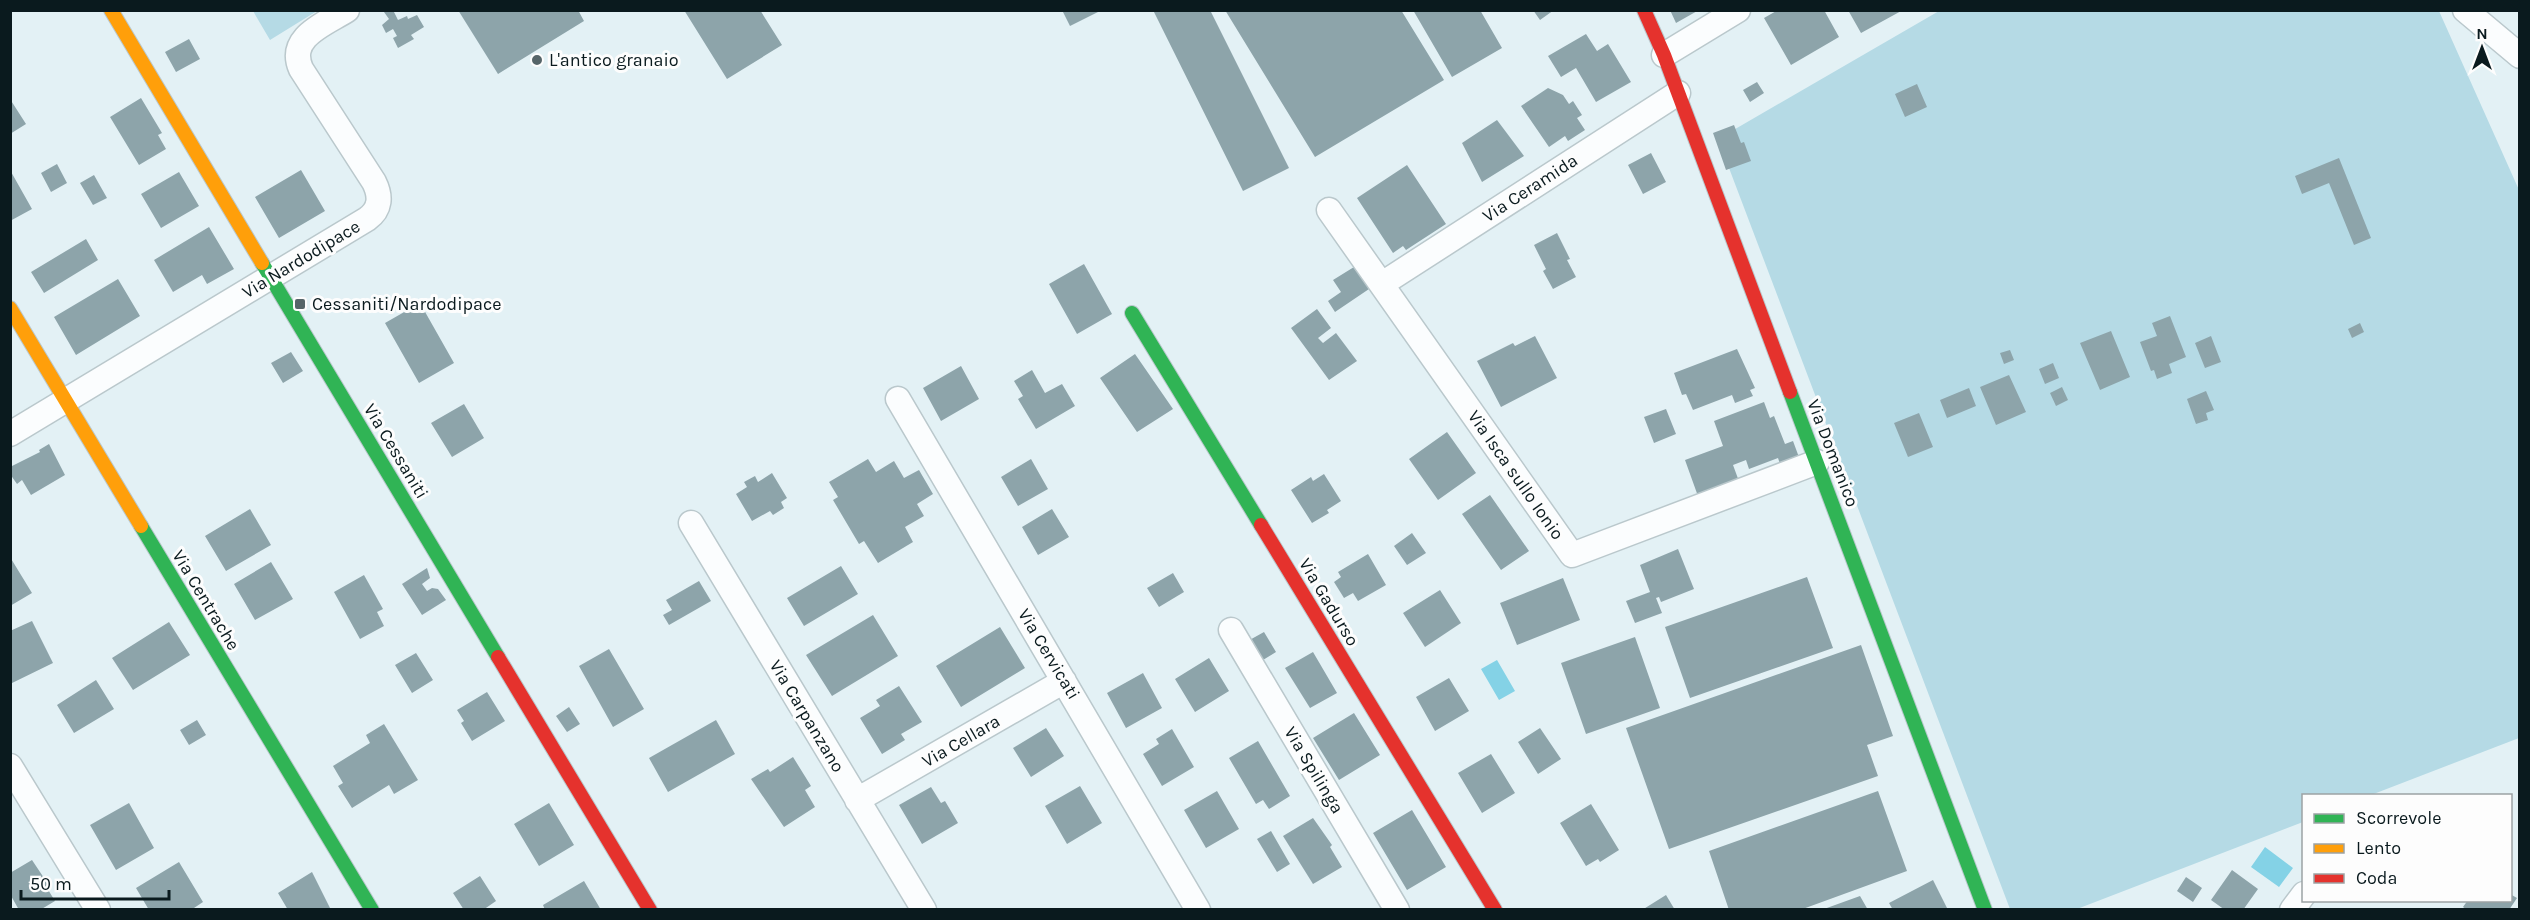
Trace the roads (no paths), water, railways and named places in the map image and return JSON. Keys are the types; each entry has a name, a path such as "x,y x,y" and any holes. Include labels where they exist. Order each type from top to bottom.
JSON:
{"street":[{"name":"Via Cessaniti","path":"111,10 650,909"},
{"name":"Via Nardodipace","path":"10,434 368,219 378,206 378,191 301,69 297,56 297,49 304,39 347,10"},
{"name":"Via Domanico","path":"1644,10 1664,55 1985,909"},
{"path":"1664,55 1738,10"},
{"path":"2465,10 2520,56"},
{"name":"Via Ceramida","path":"1382,284 1678,93"},
{"name":"Via Isca sullo Ionio","path":"1329,210 1572,555 1817,462"},
{"name":"Via Centrache","path":"10,308 372,909"},
{"name":"Via Gadurso","path":"1132,313 1495,909"},
{"name":"Via Cervicati","path":"898,399 1198,909"},
{"name":"Via Carpanzano","path":"691,523 924,909"},
{"name":"Via Spilinga","path":"1231,630 1396,909"},
{"name":"Via Cellara","path":"857,801 1064,681"},
{"path":"10,766 98,909"},
{"path":"2292,909 2302,896"}],"water":[{"path":"1497,660 1515,691 1499,700 1481,669"},
{"path":"2265,847 2293,868 2279,887 2251,867"}],"place":[{"name":"L'antico granaio","path":"537,60"},
{"name":"Cessaniti/Nardodipace","path":"300,304"}]}
